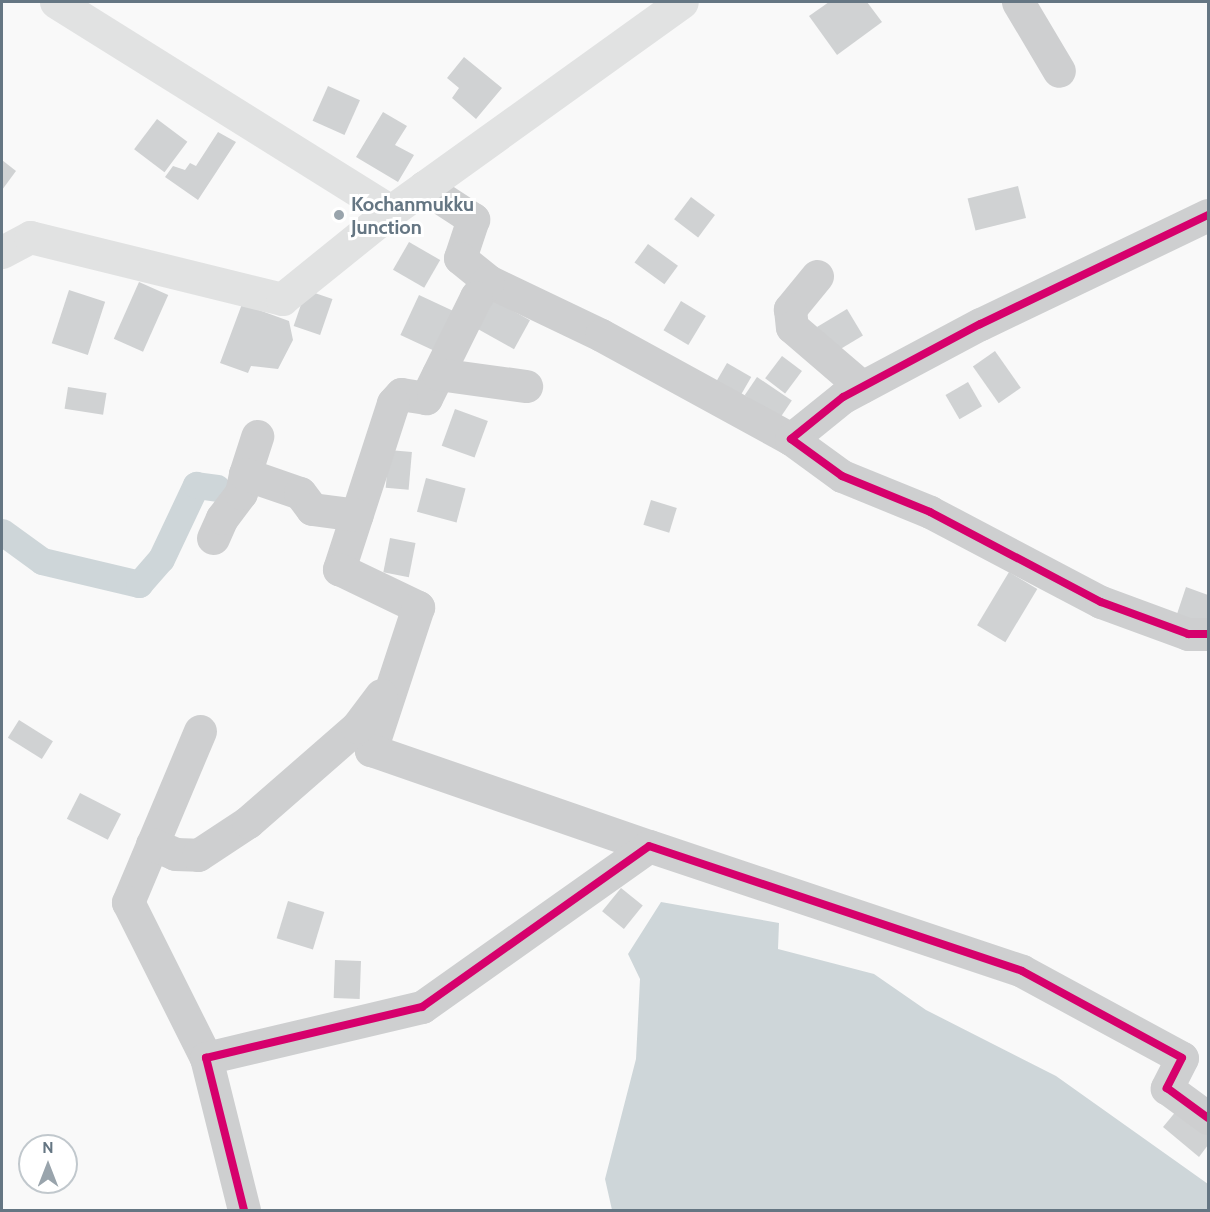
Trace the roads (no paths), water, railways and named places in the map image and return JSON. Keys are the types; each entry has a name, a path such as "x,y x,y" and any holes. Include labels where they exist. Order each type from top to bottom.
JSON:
{"main road":[{"path":"56,2 390,211"},
{"path":"2,252 30,237 282,299 390,211 682,2"}],"street":[{"path":"1018,2 1059,71"},
{"path":"424,187 473,219 460,258 488,281 642,356 791,440 842,476 930,512 1101,602 1188,634 1209,634"},
{"path":"791,440 843,397 980,324 1209,215"},
{"path":"818,276 790,309 792,327 862,387"},
{"path":"488,281 476,297 426,398 401,394 393,403 339,569 418,607 371,750 1022,971 1182,1058 1167,1088 1209,1118"},
{"path":"438,374 526,386"},
{"path":"216,533 240,487 257,436"},
{"path":"240,487 300,493 312,509 357,515"},
{"path":"152,844 175,854 198,855 248,822 357,727 395,676"},
{"path":"200,731 128,902 206,1058 244,1210"},
{"path":"206,1058 422,1007 649,846"}],"waterway":[{"path":"2,532 42,561 139,584 161,559 196,485 217,488"}],"place":[{"name":"Kochanmukku Junction","path":"339,215"}]}
